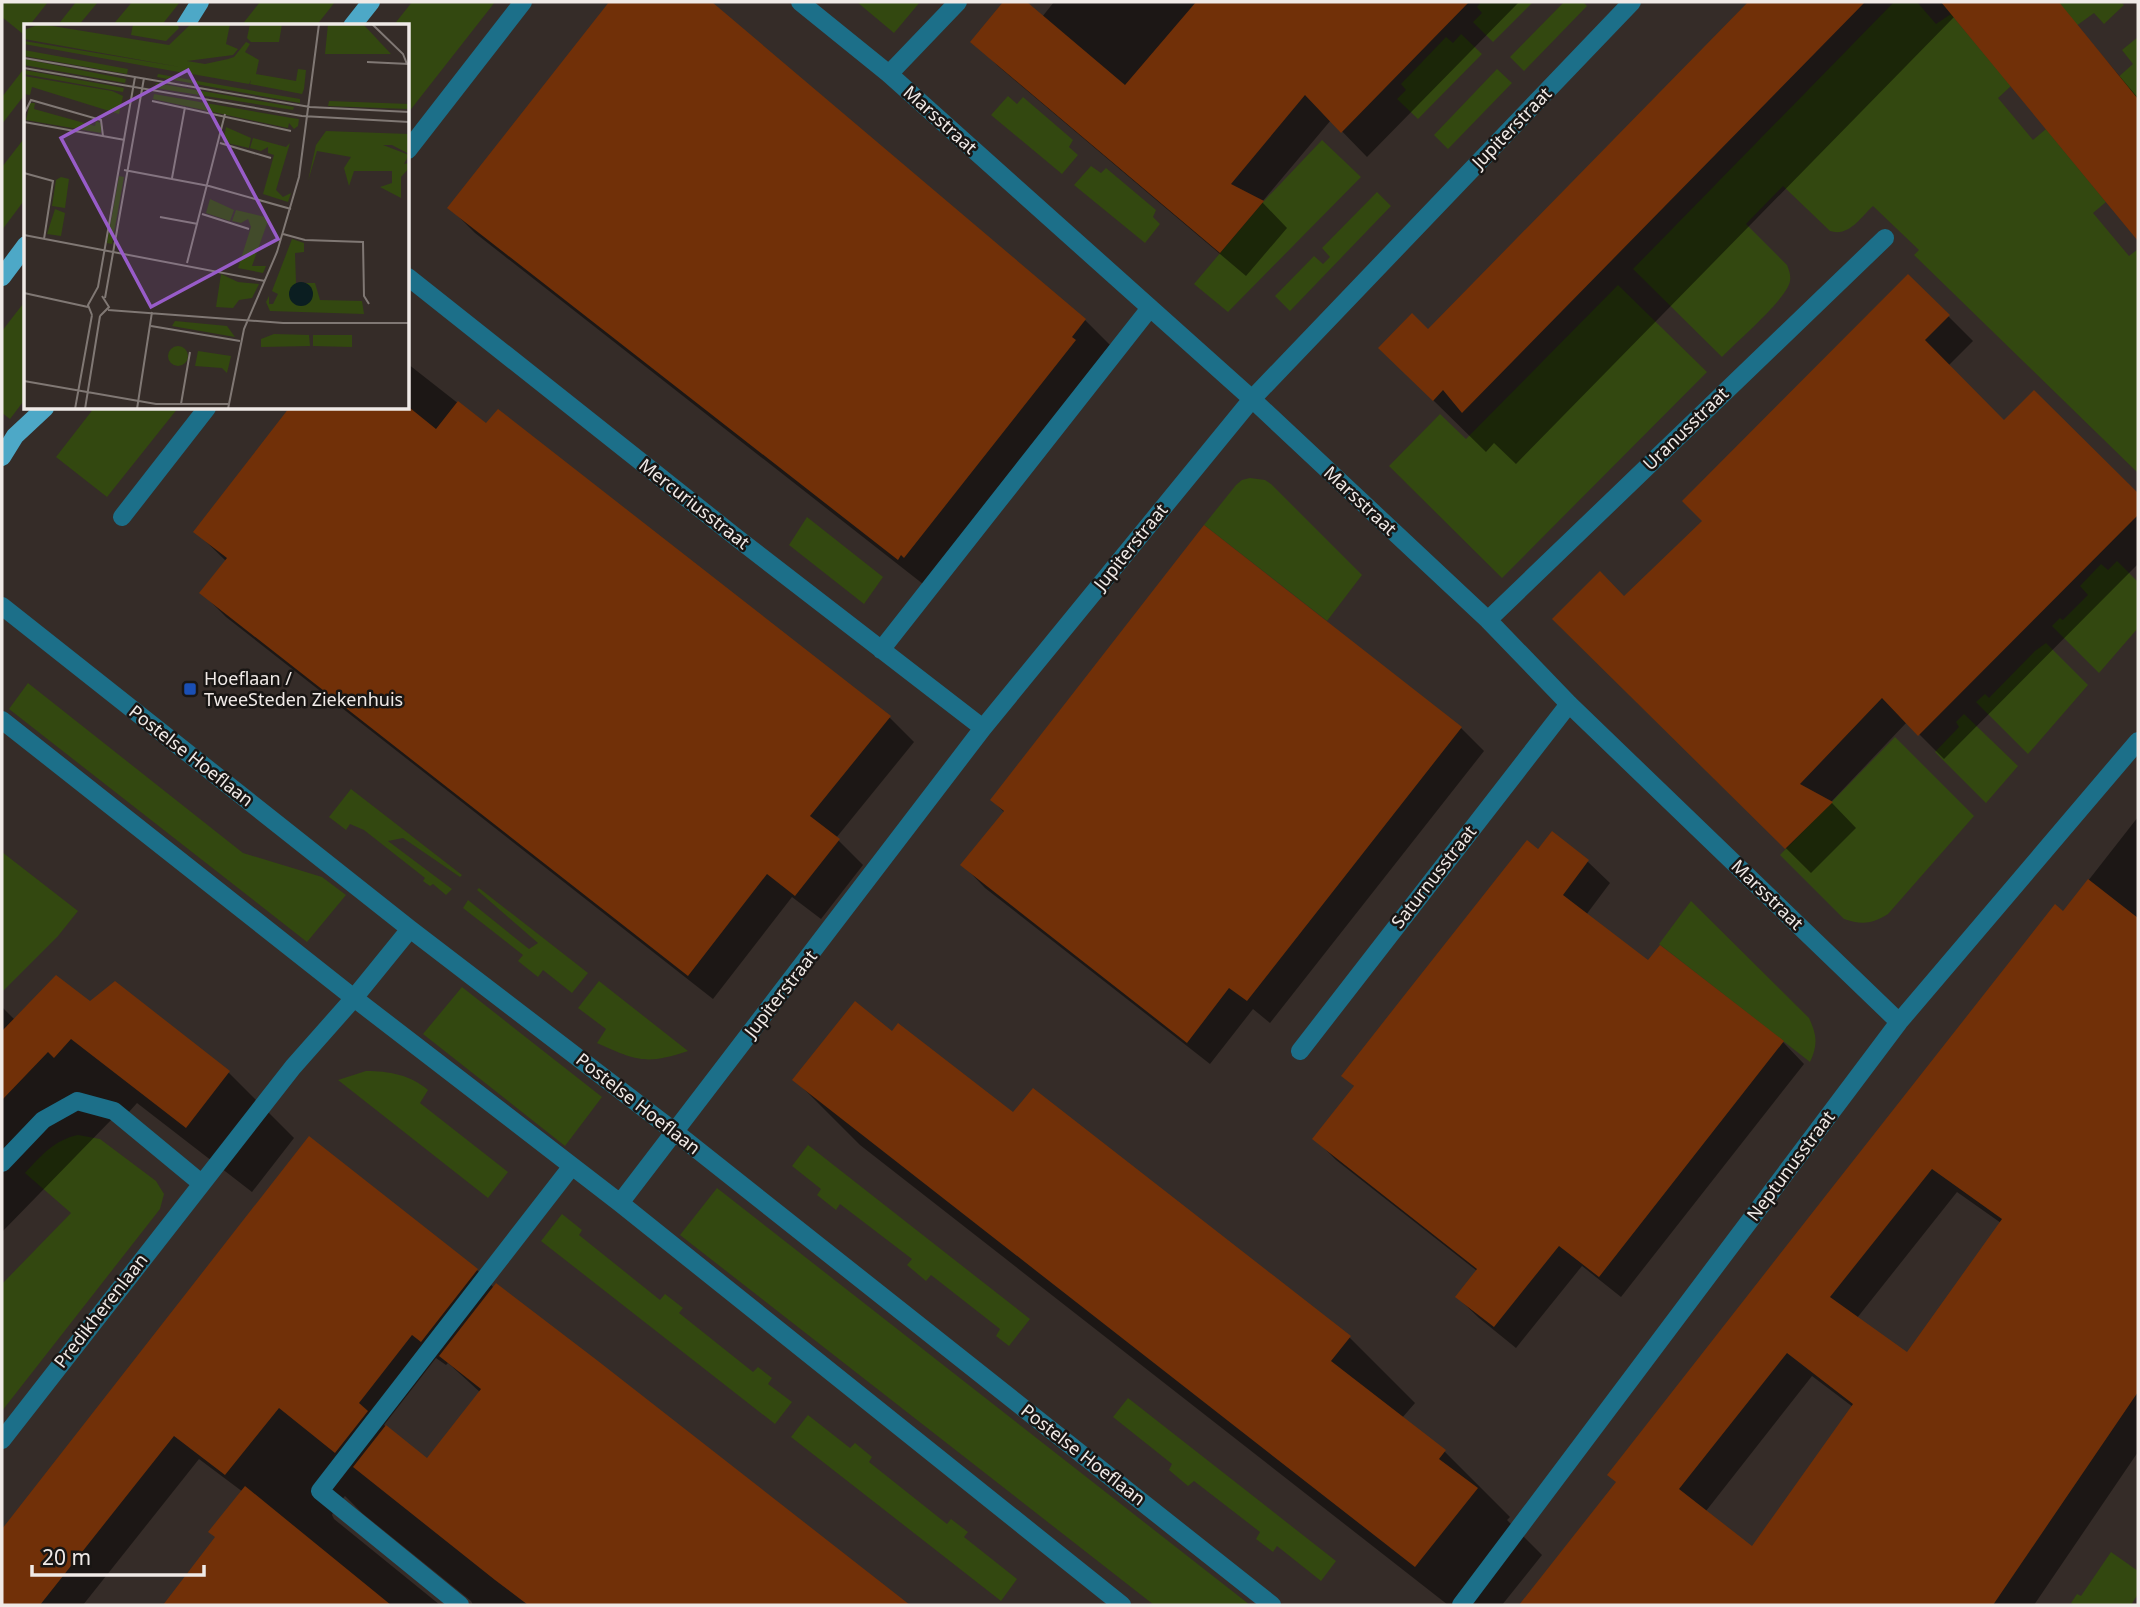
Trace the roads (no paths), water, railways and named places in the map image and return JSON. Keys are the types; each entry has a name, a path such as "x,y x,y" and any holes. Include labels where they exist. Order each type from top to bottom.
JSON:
{"main road":[{"path":"186,24 200,2"},
{"path":"354,24 371,2"},
{"path":"2,277 24,248"},
{"path":"2,457 15,436 43,410"}],"street":[{"path":"410,147 523,2"},
{"name":"Marsstraat","path":"800,2 889,74 1252,399 1488,620 1569,704 1899,1022"},
{"path":"889,74 958,2"},
{"name":"Jupiterstraat","path":"620,1203 984,728 1252,399 1632,2"},
{"name":"Uranusstraat","path":"1488,620 1885,238"},
{"name":"Mercuriusstraat","path":"410,279 984,728"},
{"path":"881,650 1150,308"},
{"path":"122,517 205,410"},
{"name":"Postelse Hoeflaan","path":"2,606 410,929 675,1132 1272,1605"},
{"name":"Saturnusstraat","path":"1300,1051 1569,704"},
{"path":"2,720 620,1203 1122,1605"},
{"name":"Neptunusstraat","path":"1461,1605 1899,1022 2138,741"},
{"name":"Predikherenlaan","path":"2,1440 293,1067 355,998 410,929"},
{"path":"2,1163 43,1119 78,1101 114,1111 201,1183"},
{"path":"460,1605 320,1490 572,1166"}],"place":[{"name":"Hoeflaan / TweeSteden Ziekenhuis","path":"190,689"}]}
